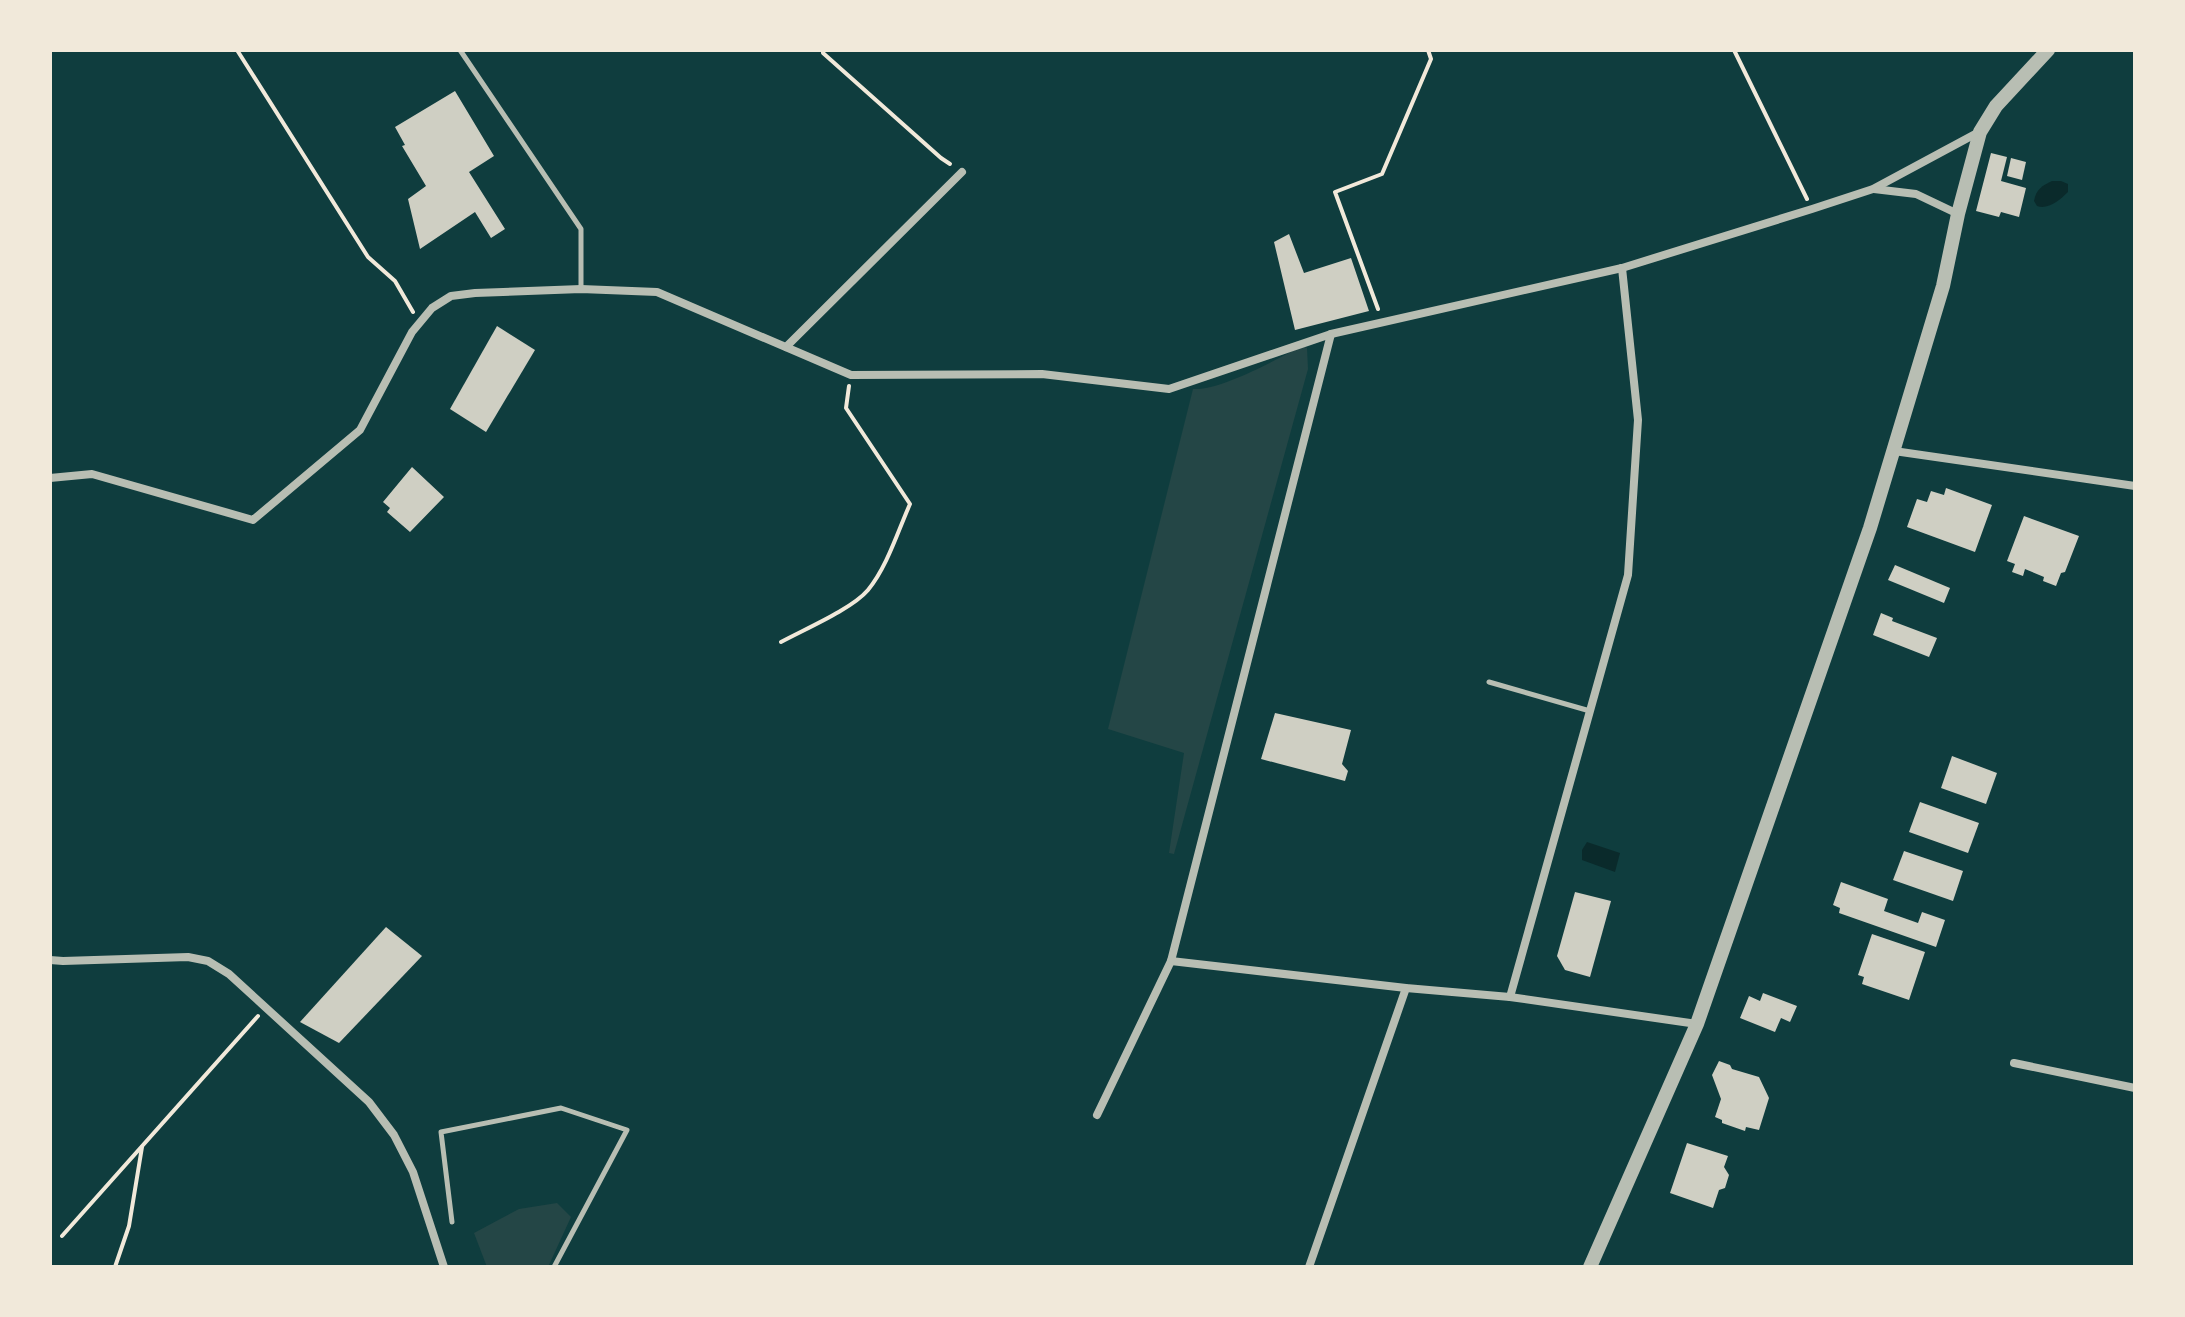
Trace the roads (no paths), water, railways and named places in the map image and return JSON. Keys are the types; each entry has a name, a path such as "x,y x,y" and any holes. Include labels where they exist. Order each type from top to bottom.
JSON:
{"street":[{"path":"1590,1267 1697,1024 1870,528 1943,286 1980,132 1996,106 2048,50"},
{"path":"50,478 92,474 253,520 360,430 412,332 432,308 451,296 475,293 581,289 657,292 851,375 1042,374 1169,389 1331,334 1622,268 1812,209 1873,189 1980,132"},
{"path":"786,347 962,172"},
{"path":"1873,189 1916,194 1958,214"},
{"path":"1510,997 1628,575 1638,420 1622,268"},
{"path":"1097,1115 1171,961 1331,334"},
{"path":"1894,451 2135,486"},
{"path":"50,960 188,957 208,961 229,974 369,1102 394,1135 413,1172 444,1267"},
{"path":"1171,961 1510,997 1697,1024"},
{"path":"1309,1267 1406,988"},
{"path":"2014,1063 2135,1088"}],"lane":[{"path":"460,50 581,229 581,289"},
{"path":"1489,682 1590,711"},
{"path":"452,1222 441,1132 561,1108 627,1130 554,1267"}]}
